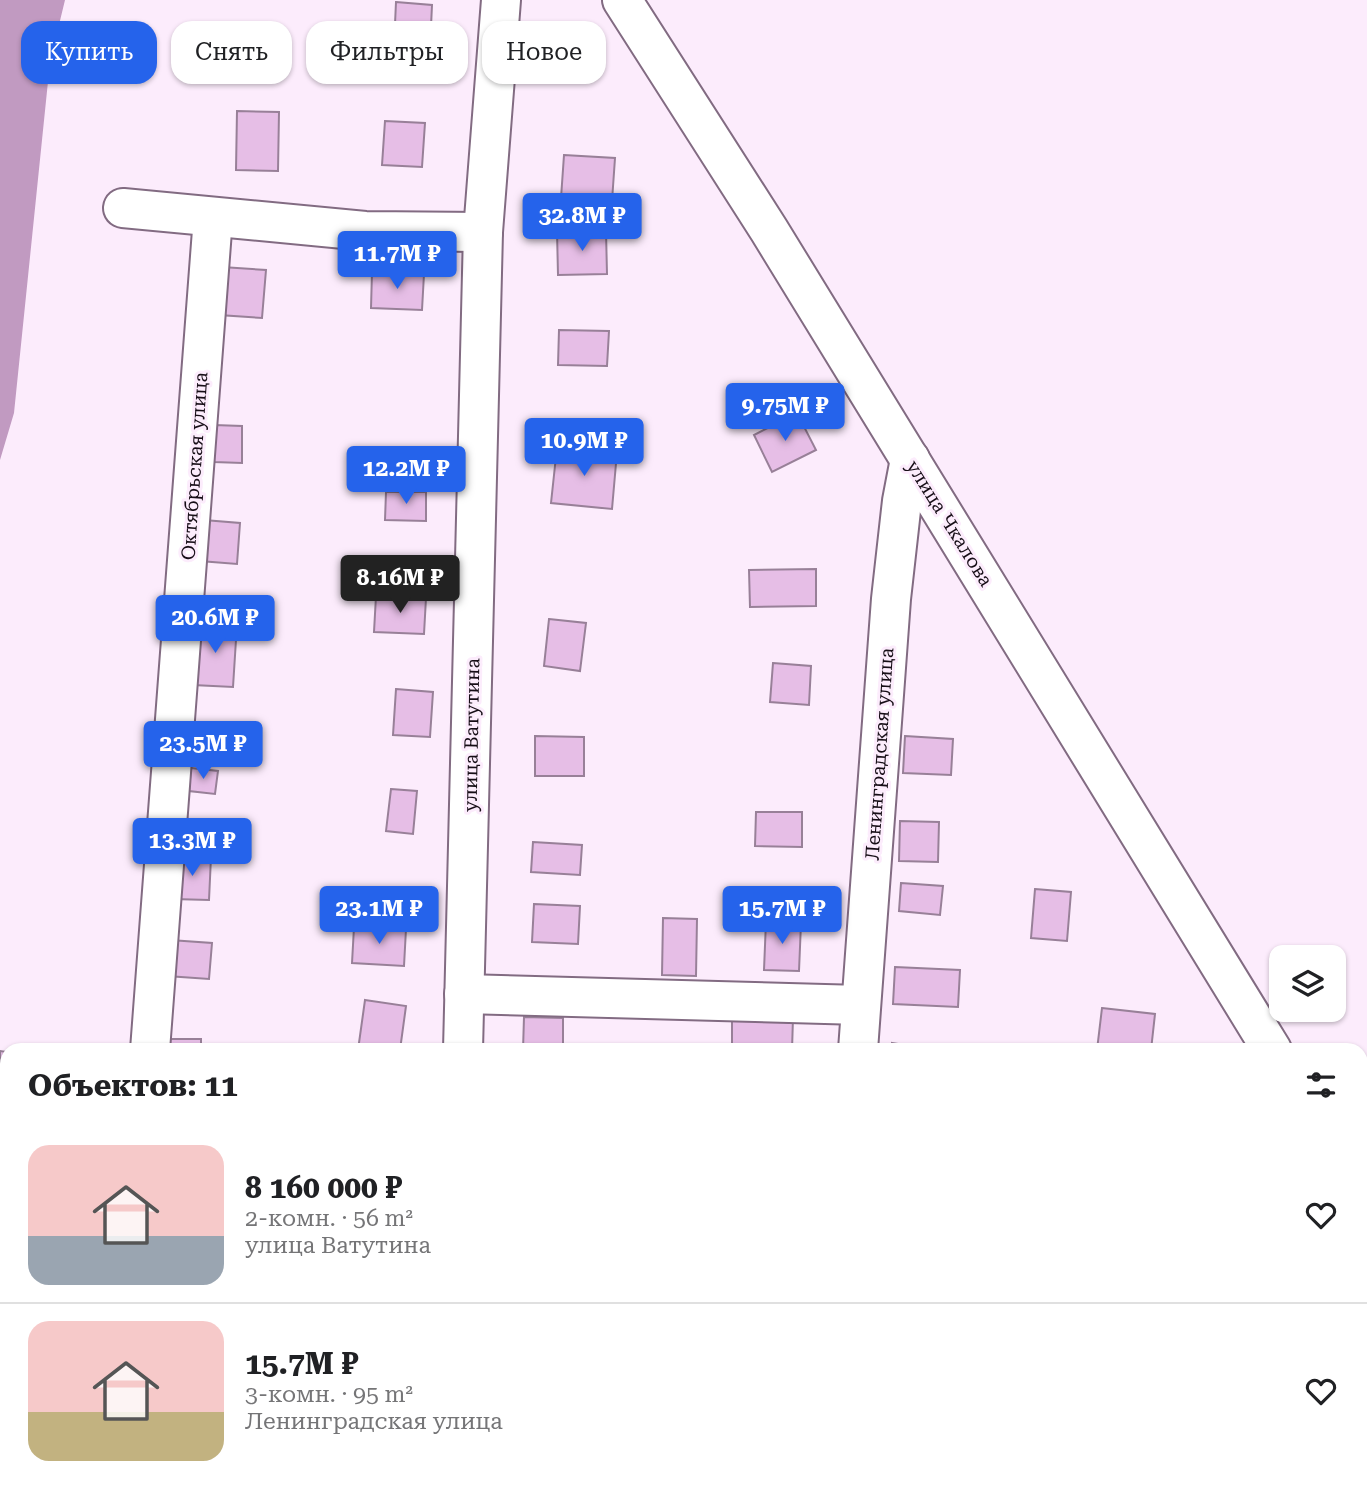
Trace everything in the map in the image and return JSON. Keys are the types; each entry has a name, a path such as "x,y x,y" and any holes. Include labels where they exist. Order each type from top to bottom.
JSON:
{"street":[{"name":"улица Ватутина","path":"463,1043 483,232 501,0"},
{"name":"улица Чкалова","path":"622,0 910,459 1268,1043"},
{"path":"123,208 365,230 483,232"},
{"name":"Октябрьская улица","path":"151,1043 213,217"},
{"name":"Ленинградская улица","path":"858,1043 891,598 902,500 910,459"},
{"path":"464,994 861,1005"}],"shaded area":[{"path":"0,0 65,0 60,21 21,21 21,84 48,84 14,413 0,460"}],"building":[{"path":"396,2 432,5 431,21 395,21"},
{"path":"237,111 279,112 278,171 236,170"},
{"path":"385,121 425,123 422,167 382,165"},
{"path":"564,155 615,158 612,201 561,198"},
{"path":"557,231 606,231 607,274 558,275"},
{"path":"222,267 266,270 262,318 219,315"},
{"path":"372,272 424,274 422,310 371,308"},
{"path":"559,330 609,331 607,366 558,365"},
{"path":"797,413 816,450 772,472 754,435"},
{"path":"214,425 242,426 242,463 214,462"},
{"path":"557,447 617,452 612,509 551,503"},
{"path":"386,492 426,492 426,521 385,520"},
{"path":"204,520 240,523 237,564 200,561"},
{"path":"816,569 816,606 750,607 749,570"},
{"path":"376,596 426,598 424,634 374,632"},
{"path":"549,619 586,623 580,671 544,666"},
{"path":"197,622 237,624 233,687 193,685"},
{"path":"773,663 811,666 809,705 770,702"},
{"path":"396,689 433,692 430,737 393,735"},
{"path":"535,736 584,737 584,776 535,776"},
{"path":"905,736 953,739 951,775 903,773"},
{"path":"191,768 218,771 215,794 189,791"},
{"path":"391,789 417,791 413,834 386,831"},
{"path":"756,812 802,812 802,847 755,846"},
{"path":"900,821 939,822 938,862 899,861"},
{"path":"533,842 582,845 580,875 531,872"},
{"path":"176,856 211,857 209,900 173,899"},
{"path":"901,883 943,886 940,915 899,911"},
{"path":"1035,889 1071,892 1067,941 1031,938"},
{"path":"534,904 580,906 578,944 532,942"},
{"path":"663,918 697,919 696,976 662,975"},
{"path":"766,921 801,923 799,971 764,970"},
{"path":"354,927 406,929 404,966 352,963"},
{"path":"170,940 212,943 209,979 167,976"},
{"path":"895,967 960,970 958,1007 893,1004"},
{"path":"365,1000 406,1006 401,1043 359,1043"},
{"path":"1102,1008 1155,1014 1152,1043 1098,1043"},
{"path":"732,1016 793,1018 792,1043 732,1043"},
{"path":"524,1017 563,1018 563,1043 523,1043"},
{"path":"164,1039 201,1039 201,1043 164,1043"}]}
